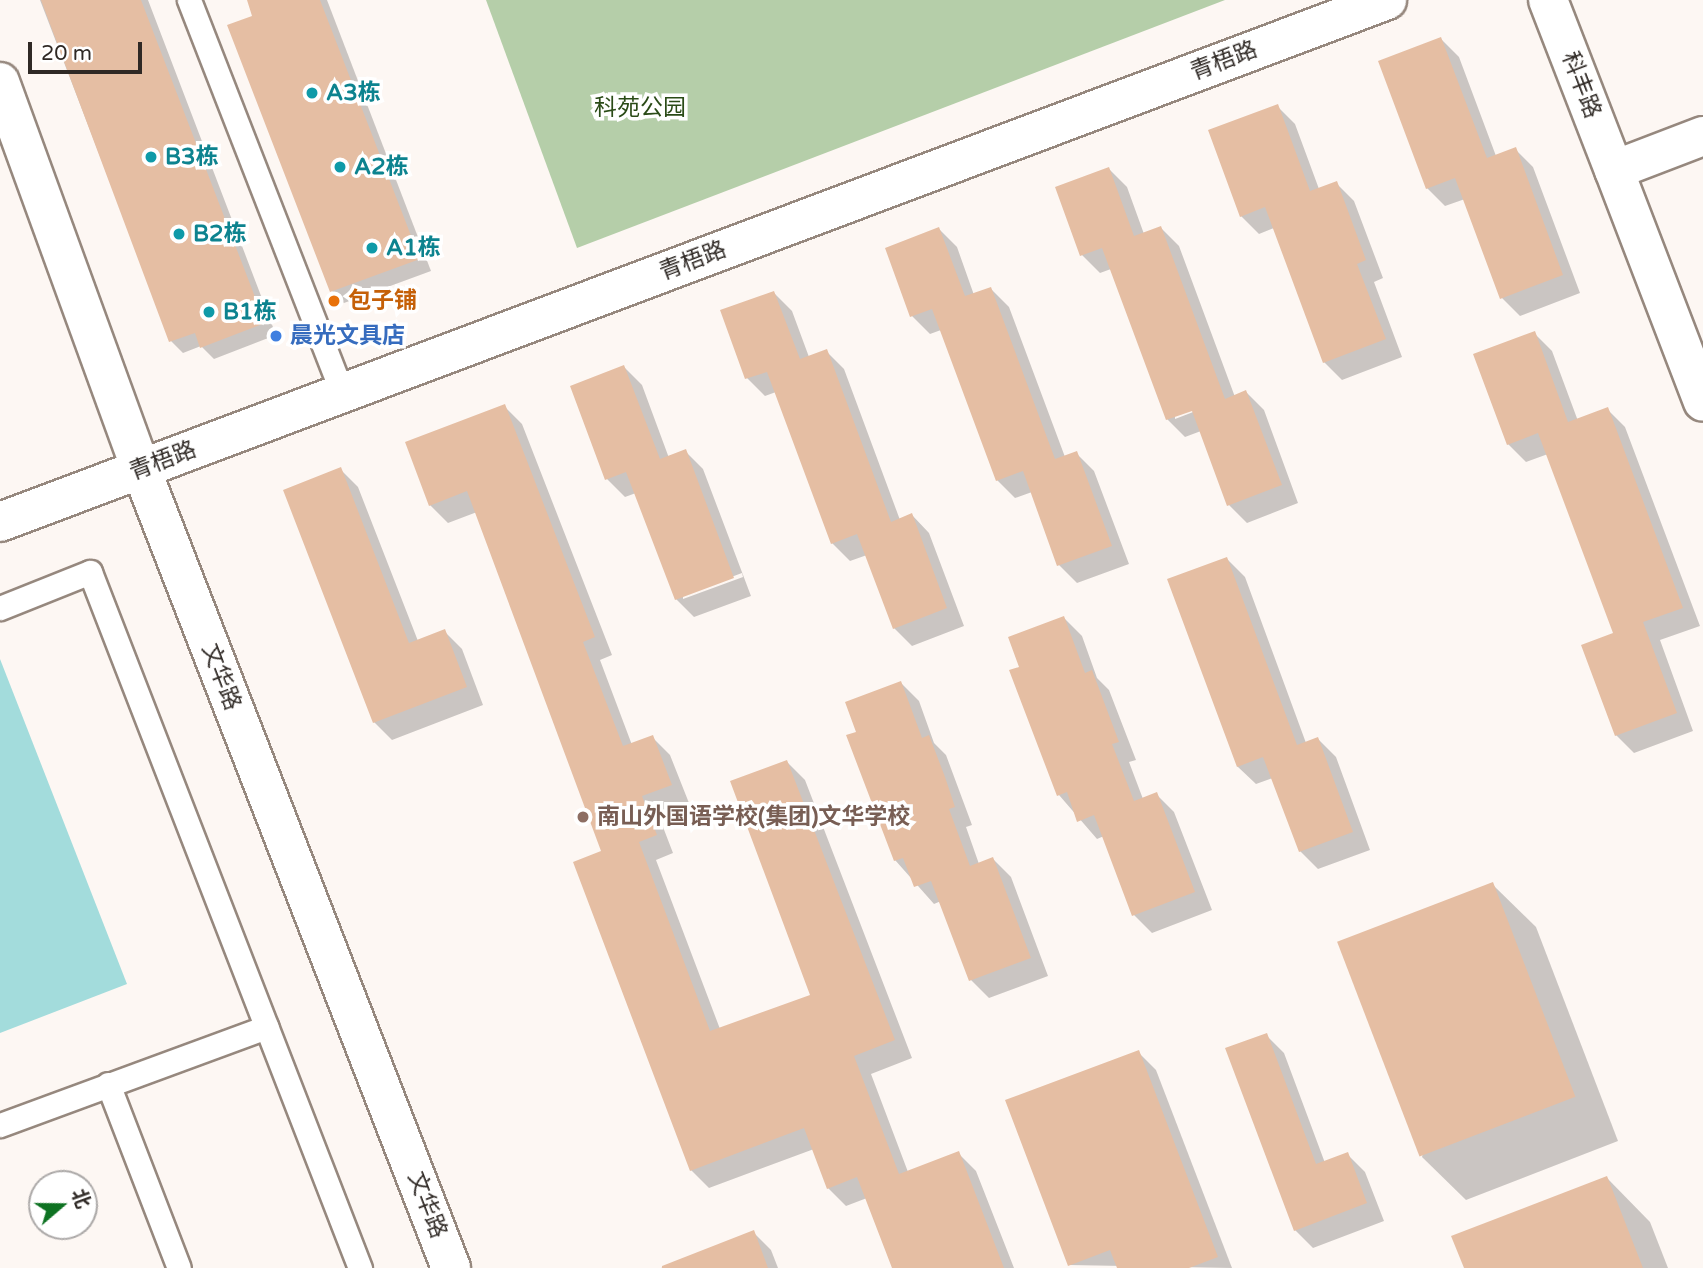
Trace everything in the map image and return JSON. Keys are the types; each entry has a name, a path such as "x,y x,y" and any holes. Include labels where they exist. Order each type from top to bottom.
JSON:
{"street":[{"name":"青梧路","path":"0,522 1387,0"},
{"name":"科丰路","path":"1548,0 1703,402"},
{"name":"文华路","path":"0,82 8,134 451,1268"},
{"path":"1614,170 1703,136"}],"lane":[{"path":"189,0 342,393"},
{"path":"0,608 90,572 360,1268"},
{"path":"0,1125 267,1027"},
{"path":"108,1084 179,1268"}],"green space":[{"name":"科苑公园","path":"486,0 1225,0 577,248"}],"water":[{"path":"0,659 127,984 0,1033"}],"building":[{"path":"41,0 141,0 265,323 200,348 195,333 169,342"},
{"path":"247,0 320,0 420,259 330,292 227,25 252,16"},
{"path":"1441,37 1487,158 1516,147 1563,275 1500,299 1455,178 1426,189 1378,61"},
{"path":"1278,104 1310,191 1337,181 1366,260 1357,264 1386,339 1323,363 1265,207 1240,217 1208,130"},
{"path":"1109,167 1134,236 1161,226 1225,399 1246,390 1282,485 1227,506 1192,411 1166,420 1102,248 1080,256 1055,187"},
{"path":"939,227 965,296 991,287 1055,459 1077,451 1112,546 1057,566 1023,471 996,481 932,309 910,317 885,248"},
{"path":"774,291 800,359 827,349 891,522 912,513 947,608 893,629 857,534 831,544 767,372 745,379 720,310"},
{"path":"1535,331 1568,422 1608,407 1683,608 1643,622 1677,713 1615,736 1581,645 1613,633 1538,433 1507,445 1473,354"},
{"path":"624,365 660,459 686,449 734,578 675,600 626,472 605,480 570,386"},
{"path":"505,404 595,637 583,642 623,746 653,735 672,785 642,796 657,835 639,842 710,1031 810,995 730,781 787,760 895,1040 854,1056 899,1174 959,1151 1004,1268 892,1268 857,1177 827,1189 804,1128 690,1171 573,862 601,851 467,491 429,506 405,442"},
{"path":"341,467 409,643 445,629 467,687 373,723 283,490"},
{"path":"1227,557 1297,745 1318,737 1353,832 1299,852 1263,757 1237,767 1167,579"},
{"path":"1064,616 1085,673 1092,670 1119,742 1112,744 1134,801 1157,792 1195,892 1132,916 1094,815 1077,822 1067,792 1057,796 1009,670 1019,667 1008,637"},
{"path":"901,681 922,738 929,735 945,777 955,807 949,809 970,866 993,857 1031,958 969,981 931,881 914,887 903,858 894,861 846,735 856,732 845,702"},
{"path":"1493,882 1575,1097 1420,1157 1337,942"},
{"path":"1267,1033 1316,1164 1348,1152 1367,1203 1294,1231 1225,1048"},
{"path":"1139,1050 1218,1257 1189,1268 1117,1268 1110,1250 1068,1266 1005,1100"},
{"path":"1607,1176 1643,1268 1464,1268 1451,1236"},
{"path":"754,1230 768,1268 662,1268 662,1266"}],"place":[{"name":"A3栋","path":"312,93"},
{"name":"B3栋","path":"151,157"},
{"name":"A2栋","path":"340,167"},
{"name":"B2栋","path":"179,234"},
{"name":"A1栋","path":"372,248"},
{"name":"包子铺","path":"334,301"},
{"name":"B1栋","path":"209,312"},
{"name":"晨光文具店","path":"276,336"},
{"name":"南山外国语学校(集团)文华学校","path":"583,817"}]}
